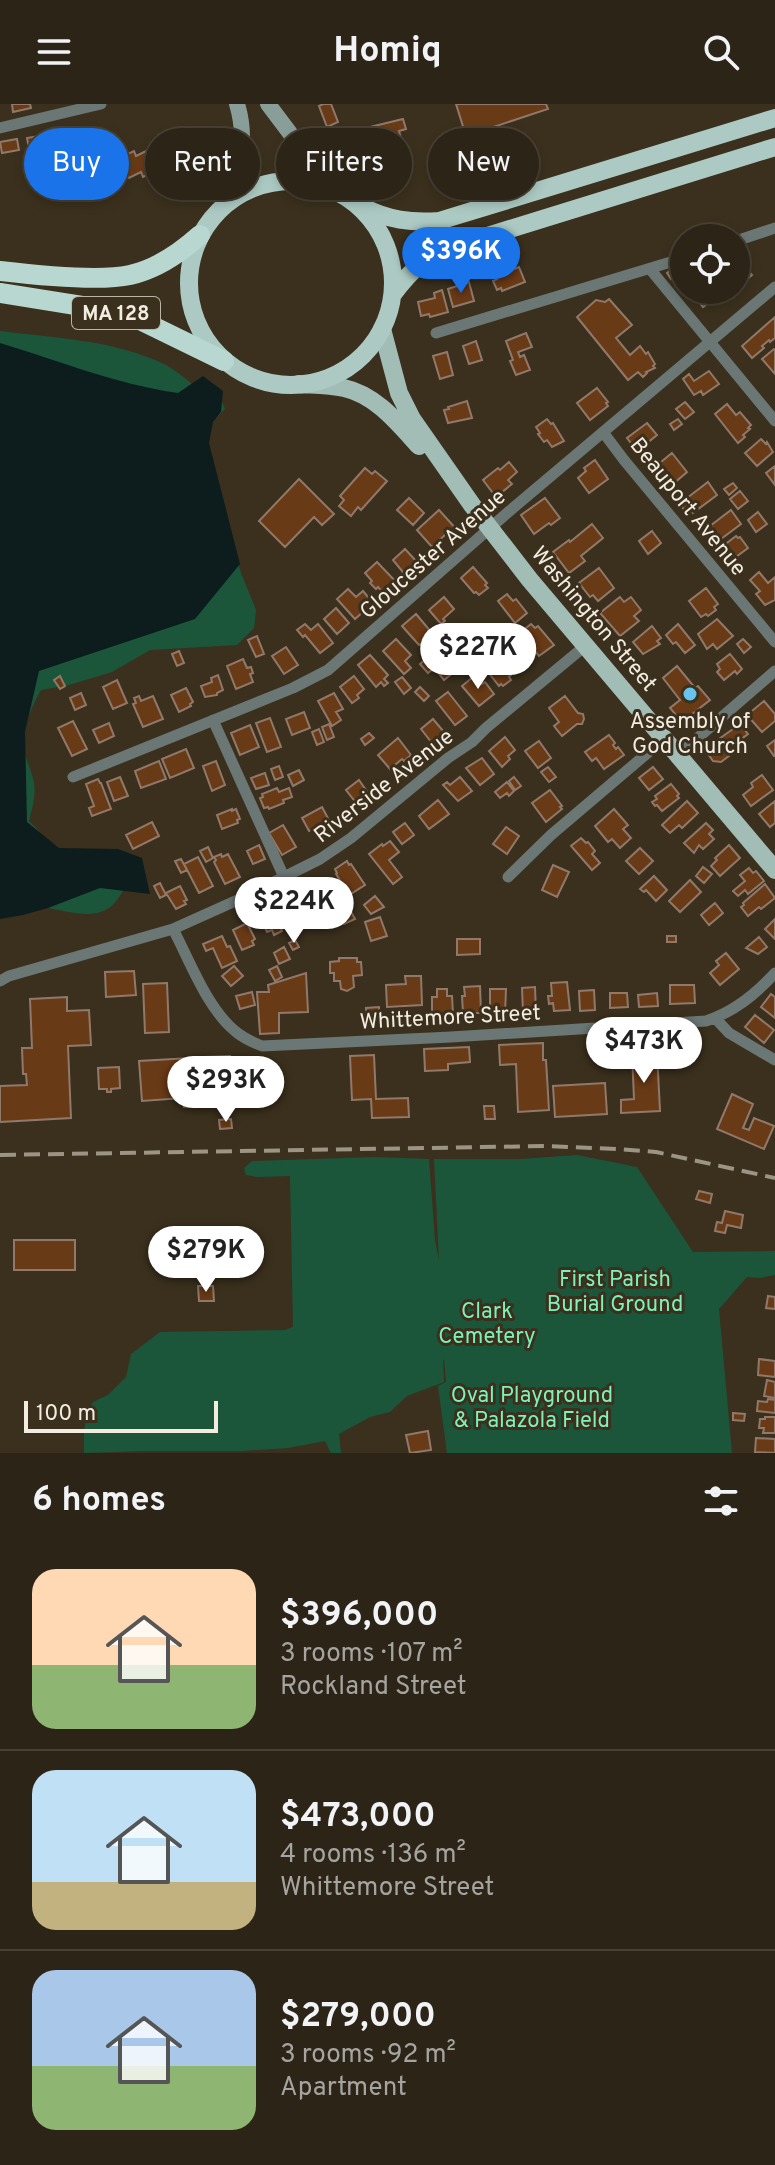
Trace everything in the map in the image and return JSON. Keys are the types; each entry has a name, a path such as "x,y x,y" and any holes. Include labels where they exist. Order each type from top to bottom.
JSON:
{"highway":[{"name":"MA 128","path":"350,200 397,220 439,221 775,118"},
{"name":"MA 128","path":"0,293 97,309 140,320 241,372 280,384 299,384 339,373 364,354 382,329 393,294 416,267 446,249 775,147"},
{"name":"MA 128","path":"0,271 73,277 128,276 152,268 183,250 228,201 247,190 276,182"},
{"path":"357,204 374,222 385,241 392,265 393,294"},
{"path":"200,235 189,271 190,301 202,334 224,361"}],"main road":[{"path":"228,201 244,142 237,104"},
{"path":"268,104 286,128"},
{"name":"Washington Street","path":"382,329 399,393 412,419 472,505"},
{"name":"Washington Street","path":"299,384 340,387 362,395 392,416 472,505 530,580 775,870"}],"street":[{"path":"0,128 101,104"},
{"path":"750,236 775,228"},
{"path":"436,333 670,263"},
{"path":"650,269 775,421"},
{"name":"Gloucester Avenue","path":"73,777 307,682 328,670 775,287"},
{"name":"Beauport Avenue","path":"603,432 775,642"},
{"name":"Riverside Avenue","path":"0,981 173,929 320,859 472,742 585,646"},
{"path":"678,755 775,671"},
{"path":"213,720 284,877"},
{"path":"508,877 551,835 664,739"},
{"name":"Whittemore Street","path":"173,929 211,1002 233,1030 246,1040 262,1046 706,1021 742,1004 775,973"},
{"path":"715,1018 729,1033 775,1060"}],"green space":[{"path":"0,331 85,341 127,350 170,367 197,388 216,387 225,409 210,425 199,447 256,610 254,628 237,645 150,650 112,672 41,690 27,723 24,750 34,788 29,821 38,830 59,866 127,882 113,905 95,913 48,908 38,879 0,865"},
{"path":"577,1155 637,1167 693,1252 775,1251 775,1275 747,1277 719,1309 732,1453 447,1453 438,1386 446,1382 444,1359 444,1382 407,1396 390,1412 370,1417 339,1434 341,1453 331,1453 325,1441 288,1448 242,1451 84,1453 84,1431 88,1410 93,1402 108,1395 126,1377 131,1354 160,1332 285,1330 293,1327 290,1176 246,1175 244,1168 252,1161 374,1157 429,1159 439,1260 434,1159 521,1159"}],"shaded area":[{"path":"0,343 155,389 178,393 203,376 223,391 221,412 213,422 209,443 240,564 195,619 39,671 25,732 27,822 59,848 118,849 142,858 150,894 100,888 48,908 0,919"}],"building":[{"path":"12,104 30,104 31,108 13,112"},
{"path":"331,104 338,122 327,127 319,106"},
{"path":"456,104 546,104 548,109 490,128 464,128"},
{"path":"403,119 406,128 370,128"},
{"path":"17,139 19,150 2,153 0,142"},
{"path":"134,151 136,156 145,152 145,176 141,172 129,178 129,153"},
{"path":"519,267 525,282 497,290 493,281 497,279 496,276"},
{"path":"469,282 474,301 453,307 448,289"},
{"path":"442,290 448,312 421,316 418,302 435,298 434,293"},
{"path":"609,299 632,325 616,338 630,355 640,346 655,364 655,368 643,377 638,372 628,380 577,317 596,300 605,302"},
{"path":"775,317 775,338 762,346 764,348 752,358 742,346"},
{"path":"526,333 532,347 518,352 520,357 524,355 530,370 516,375 506,341"},
{"path":"476,341 482,360 469,364 463,346"},
{"path":"775,350 775,374 762,359"},
{"path":"447,352 453,375 440,379 433,356"},
{"path":"709,371 719,384 703,395 701,391 694,395 683,379 689,374 694,381"},
{"path":"597,388 608,406 590,420 577,403"},
{"path":"467,401 472,418 448,423 444,410"},
{"path":"685,402 694,412 685,419 676,409"},
{"path":"727,404 736,415 740,412 751,425 738,443 715,414"},
{"path":"547,419 564,441 552,447 547,440 544,442 536,427"},
{"path":"678,419 682,424 674,430 670,424"},
{"path":"647,423 657,435 637,451 627,438"},
{"path":"761,439 773,452 757,466 745,453"},
{"path":"672,453 687,472 673,484 667,477 664,479 655,467"},
{"path":"595,460 608,479 589,493 578,478 586,471 584,468"},
{"path":"509,462 517,472 508,480 512,484 496,497 483,480"},
{"path":"775,466 775,485 766,473"},
{"path":"365,468 372,474 375,471 387,481 361,510 358,507 351,516 339,506 344,500 340,496"},
{"path":"299,479 334,514 322,525 314,517 285,547 259,521"},
{"path":"708,482 717,495 688,514 681,506 685,503 683,501"},
{"path":"733,483 737,488 729,495 724,489"},
{"path":"740,491 748,501 738,509 730,499"},
{"path":"409,498 424,513 413,525 397,510"},
{"path":"545,498 560,518 534,534 521,515"},
{"path":"439,510 459,532 450,539 446,534 432,547 417,530"},
{"path":"731,510 741,524 712,543 704,533 708,531 706,529"},
{"path":"758,512 767,524 756,532 748,520"},
{"path":"592,524 603,538 581,556 585,561 569,573 553,552"},
{"path":"652,531 661,543 648,554 639,541"},
{"path":"736,536 748,548 729,562 719,549"},
{"path":"405,549 418,567 407,577 393,560"},
{"path":"377,562 398,584 386,596 370,583 372,581 365,573"},
{"path":"473,567 487,583 488,588 479,595 461,578"},
{"path":"599,568 614,588 598,601 593,595 590,597 579,583"},
{"path":"759,572 768,583 775,577 775,600 765,605 756,594 760,591 750,580"},
{"path":"706,588 718,604 714,607 716,610 701,617 689,601"},
{"path":"348,589 356,597 363,591 373,603 355,619 337,599"},
{"path":"507,594 513,601 516,599 527,613 515,623 498,601"},
{"path":"444,597 454,609 441,624 429,610"},
{"path":"620,597 624,602 631,597 641,610 634,616 639,621 620,636 600,613"},
{"path":"336,608 349,623 337,634 324,619"},
{"path":"416,614 437,639 426,649 402,626"},
{"path":"717,619 733,636 717,649 713,644 707,649 698,634"},
{"path":"305,624 311,630 318,624 333,643 320,653 297,630"},
{"path":"531,624 535,628 538,626 554,645 539,656 525,639 522,642 517,635"},
{"path":"678,624 695,645 685,653 666,635"},
{"path":"652,626 661,638 657,641 660,644 643,654 633,642"},
{"path":"257,636 264,654 256,657 248,640"},
{"path":"396,639 411,655 405,661 411,668 404,674 383,651"},
{"path":"743,639 751,647 744,653 737,644"},
{"path":"286,647 298,665 284,674 272,656"},
{"path":"179,651 184,663 177,666 172,654"},
{"path":"730,654 742,669 724,680 717,672 720,669 717,664"},
{"path":"370,655 388,675 384,679 388,683 384,686 381,682 376,687 358,665"},
{"path":"476,657 486,669 481,673 471,661"},
{"path":"243,659 247,668 251,667 253,682 236,689 227,666"},
{"path":"426,659 434,668 428,673 420,664"},
{"path":"501,662 511,675 511,680 499,686 488,672"},
{"path":"445,663 454,672 444,680 436,670"},
{"name":"Assembly of God Church","path":"677,666 695,688 698,686 710,700 682,722 670,708 680,700 663,678"},
{"path":"218,675 223,690 217,695 205,697 201,686 212,682 211,678"},
{"path":"60,676 65,686 60,689 54,680"},
{"path":"354,676 364,689 352,703 340,687"},
{"path":"474,676 482,684 485,682 494,694 479,706 462,686"},
{"path":"402,677 411,688 404,694 395,682"},
{"path":"117,680 127,703 113,709 103,687"},
{"path":"420,687 429,696 424,701 415,692"},
{"path":"186,688 193,702 179,712 171,695"},
{"path":"448,692 467,716 455,725 436,701"},
{"path":"81,693 86,705 75,710 70,698"},
{"path":"334,693 343,709 336,712 341,720 332,726 318,701"},
{"path":"139,696 141,701 153,696 163,719 143,727 133,704 136,703 134,698"},
{"path":"565,696 578,713 583,714 584,719 582,724 577,724 562,736 554,726 559,722 549,708"},
{"path":"764,701 775,714 775,721 762,732 747,715"},
{"path":"304,712 310,728 292,735 286,719"},
{"path":"270,718 281,747 267,752 256,723"},
{"path":"433,719 444,732 444,736 435,743 421,729"},
{"path":"73,721 87,749 72,756 58,728"},
{"path":"109,723 114,736 99,743 93,730"},
{"path":"329,724 334,737 327,740 322,727"},
{"path":"740,724 748,734 732,742 738,749 721,762 713,761 708,754 709,746"},
{"path":"250,725 259,747 240,755 231,733"},
{"path":"319,729 324,742 317,745 312,732"},
{"path":"369,733 374,738 365,745 361,739"},
{"path":"609,735 616,749 618,747 624,755 604,769 596,758 592,761 585,752"},
{"path":"505,737 515,750 502,767 489,751"},
{"path":"398,738 411,755 390,769 378,755"},
{"path":"775,740 775,756 774,756 767,746"},
{"path":"539,741 551,758 538,768 525,751"},
{"path":"186,749 194,768 170,778 162,759"},
{"path":"482,758 494,774 480,785 466,768"},
{"path":"159,761 166,779 141,788 135,771"},
{"path":"216,761 225,785 212,791 203,766"},
{"path":"279,766 283,777 275,780 271,769"},
{"path":"548,767 556,777 549,782 541,772"},
{"path":"653,767 663,779 649,790 639,778"},
{"path":"299,770 304,780 293,786 288,775"},
{"path":"265,773 269,785 256,789 251,778"},
{"path":"762,775 773,790 751,806 743,795 753,787 751,783"},
{"path":"120,777 128,796 114,801 107,782"},
{"path":"460,777 472,791 458,801 443,785 447,782 450,785"},
{"path":"514,777 521,786 515,790 509,781"},
{"path":"98,779 111,809 92,816 89,808 94,806 86,784"},
{"path":"359,780 368,793 357,804 346,790"},
{"path":"507,782 514,791 500,798 495,792"},
{"path":"671,784 679,798 662,811 652,802"},
{"path":"277,788 279,792 289,788 292,797 269,809 264,808 260,798 262,794"},
{"path":"550,790 562,809 546,822 532,803"},
{"path":"438,800 449,814 429,829 419,816"},
{"path":"687,801 698,813 682,828 679,825 670,833 662,825"},
{"path":"775,801 775,823 770,827 759,814"},
{"path":"322,807 330,822 309,831 302,818"},
{"path":"236,809 240,819 238,823 222,829 217,815"},
{"path":"614,809 628,825 623,829 631,838 620,848 612,839 608,842 595,826"},
{"path":"152,822 159,836 133,849 126,835"},
{"path":"405,823 414,835 402,844 393,832"},
{"path":"706,823 713,830 709,834 714,839 703,849 699,845 694,853 684,843"},
{"path":"283,825 296,847 282,855 269,833"},
{"path":"506,827 519,836 507,854 493,844"},
{"path":"581,838 595,851 592,854 600,863 592,870 571,846"},
{"path":"390,841 399,852 389,860 402,877 393,884 369,854"},
{"path":"259,845 265,859 253,864 247,851"},
{"path":"729,845 740,858 720,876 711,866"},
{"path":"208,847 213,858 206,862 200,851"},
{"path":"640,848 653,861 639,874 626,861"},
{"path":"221,854 222,857 228,854 240,877 225,884 214,862 214,857"},
{"path":"198,857 213,886 199,893 184,864"},
{"path":"181,859 187,870 181,873 175,861"},
{"path":"347,861 365,885 349,895 335,869"},
{"path":"553,865 569,872 557,897 542,890"},
{"path":"703,867 712,874 704,883 696,876"},
{"path":"749,868 764,881 748,894 745,890 738,896 733,891 745,881 740,875"},
{"path":"654,876 667,890 656,901 646,890 640,889"},
{"path":"690,880 701,892 680,912 669,901"},
{"path":"326,881 336,896 322,905 312,891"},
{"path":"160,883 166,895 160,898 154,886"},
{"path":"765,884 775,898 748,916 741,907 743,903"},
{"path":"180,886 187,900 184,901 186,904 176,909 166,893"},
{"path":"298,893 310,915 296,923 284,901"},
{"path":"375,896 384,907 371,914 364,905"},
{"path":"715,903 723,913 709,925 701,915"},
{"path":"349,908 355,919 344,924 338,913"},
{"path":"273,911 282,931 274,935 272,930 267,932 260,917"},
{"path":"380,917 387,936 371,941 365,922"},
{"path":"775,919 775,939 765,929"},
{"path":"247,923 255,939 252,941 254,945 242,950 233,930"},
{"path":"222,936 237,961 222,968 213,948 206,951 203,944"},
{"path":"667,936 676,936 676,942 667,942"},
{"path":"759,937 767,947 758,954 746,948"},
{"path":"457,939 480,939 480,954 457,955"},
{"path":"295,940 299,947 293,950 289,943"},
{"path":"284,947 290,959 279,964 274,953"},
{"path":"726,953 739,969 720,985 710,973 719,965 716,961"},
{"path":"339,958 357,958 357,962 361,962 362,975 353,976 354,987 347,991 341,989 340,981 334,981 334,973 330,973 330,962 339,961"},
{"path":"234,966 243,976 231,986 222,976"},
{"path":"277,966 282,977 275,981 269,970"},
{"path":"134,971 136,995 106,997 105,972"},
{"path":"306,973 308,1012 279,1013 279,1033 260,1034 257,992 269,992 268,985"},
{"path":"405,976 421,976 422,1005 387,1007 386,985 406,984"},
{"path":"567,982 570,1010 554,1011 548,996 552,996 551,983"},
{"path":"167,983 169,1032 145,1033 143,984"},
{"path":"670,985 694,985 695,1003 670,1004"},
{"path":"480,986 481,1013 463,1013 464,987"},
{"path":"535,987 536,1012 523,1012 522,988"},
{"path":"437,989 447,989 447,996 452,996 453,1014 432,1014 432,997 437,997"},
{"path":"490,989 506,989 505,1014 493,1014"},
{"path":"594,990 595,1010 580,1011 579,991"},
{"path":"252,992 255,1005 240,1009 236,996"},
{"path":"610,993 627,993 628,1007 610,1008"},
{"path":"657,993 658,1006 639,1007 638,995"},
{"path":"771,994 775,997 775,1018 761,1007"},
{"path":"67,997 67,1011 89,1010 91,1045 68,1046 71,1118 0,1122 0,1086 27,1085 26,1074 23,1074 22,1048 32,1048 30,999"},
{"path":"379,1007 380,1022 367,1022 366,1008"},
{"path":"755,1015 774,1030 764,1043 745,1027"},
{"path":"672,1041 694,1041 695,1059 673,1060"},
{"path":"543,1043 549,1110 518,1112 516,1064 500,1065 499,1045"},
{"path":"469,1047 470,1062 448,1064 448,1070 425,1071 424,1049"},
{"path":"657,1052 660,1111 621,1113 621,1100 634,1099 632,1053"},
{"path":"374,1055 376,1099 408,1098 409,1117 372,1118 371,1099 352,1100 350,1056"},
{"path":"230,1056 232,1082 216,1083 217,1105 184,1107 183,1098 142,1101 139,1061 190,1058 190,1061"},
{"path":"119,1067 120,1088 111,1089 111,1092 99,1089 98,1068"},
{"path":"605,1083 607,1114 555,1117 553,1086"},
{"path":"732,1094 753,1104 743,1128 749,1130 754,1118 774,1126 764,1149 717,1129"},
{"path":"484,1106 494,1106 495,1119 485,1119"},
{"path":"231,1119 232,1128 220,1129 219,1120"},
{"path":"699,1191 712,1194 710,1203 696,1199"},
{"path":"725,1211 743,1215 741,1228 727,1225 725,1233 715,1231 717,1222 722,1223"},
{"path":"14,1240 75,1240 75,1270 14,1270"},
{"path":"198,1286 213,1286 214,1301 199,1301"},
{"path":"768,1296 775,1297 775,1309 766,1308"},
{"path":"759,1359 775,1361 775,1377 758,1375"},
{"path":"767,1380 775,1382 775,1398 764,1396"},
{"path":"768,1399 775,1400 775,1413 757,1411 758,1401 767,1402"},
{"path":"733,1413 745,1414 744,1421 733,1420"},
{"path":"775,1417 775,1433 763,1433 764,1428 759,1428 760,1419"},
{"path":"428,1431 431,1450 410,1453 406,1435"},
{"path":"756,1438 775,1439 775,1453 755,1452"}],"railway":[{"path":"0,1155 547,1146 656,1152 775,1178"}],"place":[{"name":"Assembly of God Church","path":"690,694"}],"park label":[{"name":"First Parish Burial Ground","path":"615,1290"},
{"name":"Clark Cemetery","path":"487,1322"},
{"name":"Oval Playground & Palazola Field","path":"532,1406"}]}
